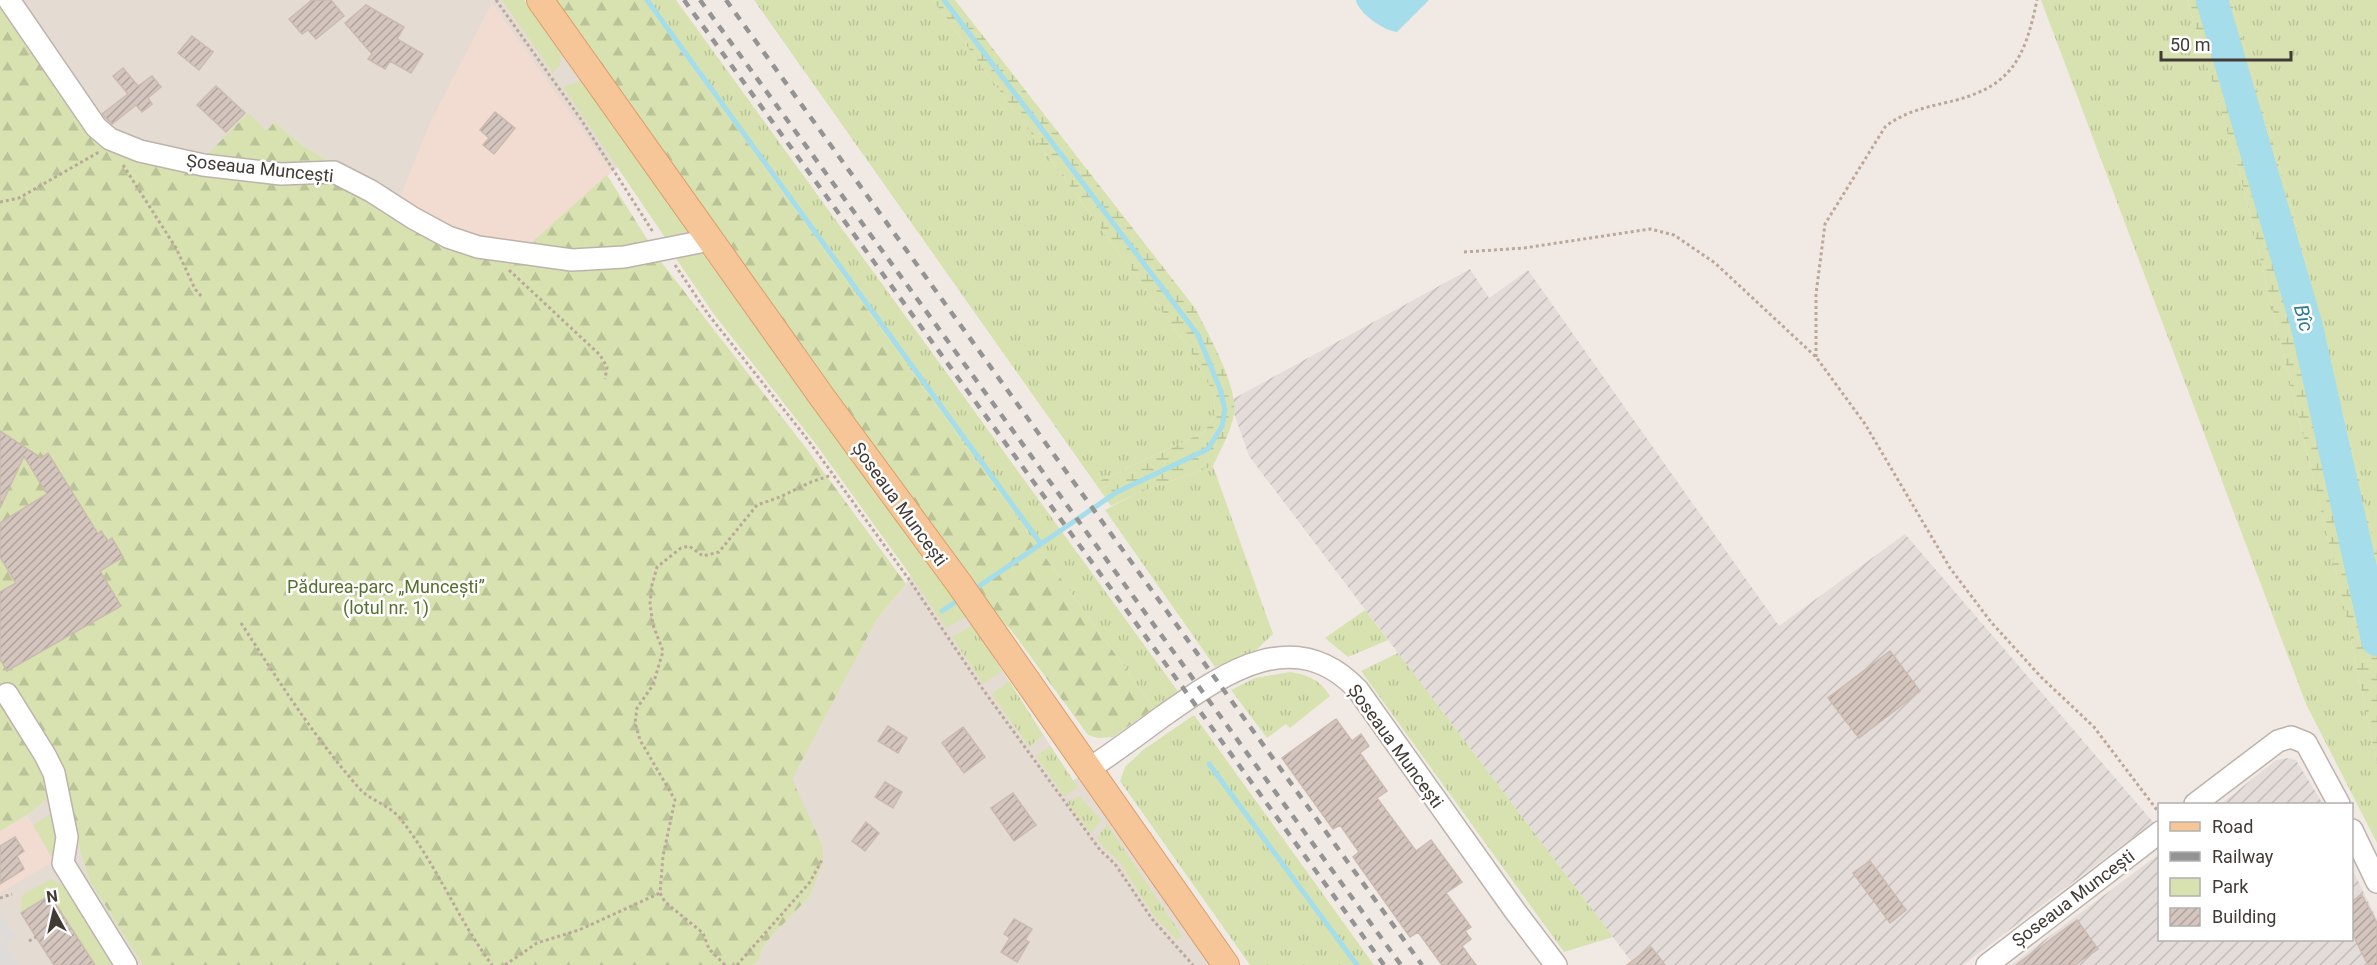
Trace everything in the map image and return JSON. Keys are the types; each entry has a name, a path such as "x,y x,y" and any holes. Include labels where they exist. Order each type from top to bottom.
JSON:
{"main road":[{"name":"Șoseaua Muncești","path":"540,0 710,240 958,582 1226,965"}],"street":[{"name":"Șoseaua Muncești","path":"9,0 96,127 110,139 140,151 203,165 281,174 334,172 371,191 448,237 502,252 572,260 624,257 710,240"},
{"name":"Șoseaua Muncești","path":"1089,769 1190,697 1238,668 1263,659 1283,658 1311,660 1327,665 1343,674 1358,690 1556,965"},
{"path":"7,694 54,773 67,837 63,863 126,965"},
{"path":"2196,803 2278,741 2290,737 2306,743 2338,803"},
{"path":"2353,832 2377,882"},
{"name":"Șoseaua Muncești","path":"1987,965 2158,834"}],"path":[{"path":"496,0 580,118 708,314 808,440 908,578 984,691 1100,850 1115,864 1152,919 1193,965"},
{"path":"1816,357 1816,294 1825,224 1885,126 1897,117 1960,100 1993,87 2013,68 2026,45 2037,0"},
{"path":"0,202 19,198 96,155 110,139 124,168 176,248 195,289 202,297"},
{"path":"1464,252 1524,248 1650,230 1674,235 1715,263 1816,357 1865,424 1950,568 1991,622 2041,677 2094,727 2158,811"},
{"path":"502,252 505,264 515,277 600,355 607,368 605,379"},
{"path":"725,965 710,948 703,933 664,902 660,892 663,856 675,800 640,740 635,723 637,708 653,685 663,651 653,625 650,604 652,585 657,567 681,548 690,546 703,556 719,552 756,505 832,475"},
{"path":"241,623 312,730 361,791 398,815 426,854 478,947 492,965"},
{"path":"737,965 772,928 810,882 823,858"},
{"path":"505,965 537,943 579,930 660,892"},
{"path":"0,898 12,894"},
{"path":"1137,905 1140,901"},
{"path":"29,941 36,937"}],"shaded area":[{"path":"0,0 524,0 636,154 607,175 493,244 330,162 302,145 274,122 267,131 202,160 158,149 107,128"},
{"path":"492,3 612,172 524,249 462,234 399,200 431,121"},
{"path":"1470,269 1489,298 1528,270 1779,626 1905,534 2153,822 1963,965 1634,965 1249,456 1234,413 1233,399"},
{"path":"921,554 973,625 1073,781 1089,769 1226,965 752,965 759,961 761,951 768,940 810,896 823,847 791,779 877,619 906,584"},
{"path":"2288,758 2296,760 2322,803 2222,803 2276,760"},
{"path":"68,783 80,851 89,880 143,965 0,965 0,831 27,815"},
{"path":"27,815 54,861 0,893 0,831"},
{"path":"2158,855 2158,941 2353,941 2353,871 2377,919 2377,965 2011,965"},
{"path":"0,912 16,938 6,944 19,965 0,965 0,944 4,941 0,934"}],"green space":[{"name":"Pădurea-parc „Muncești” (lotul nr. 1)","path":"0,0 96,137 120,136 202,160 248,113 267,131 274,122 302,145 330,162 462,234 524,249 607,175 662,263 806,448 906,584 877,619 792,779 823,847 823,861 810,896 768,940 761,951 759,961 752,965 143,965 89,880 80,851 68,783 27,815 0,831"},
{"path":"502,0 524,0 561,52 560,65 553,73"},
{"path":"556,0 644,0 1154,708 1113,737 1098,738 1088,735 1011,630 989,608"},
{"path":"644,0 676,0 1179,693 1154,708"},
{"path":"754,0 933,0 1188,347 1214,394 1215,416 1204,432 1095,483"},
{"path":"933,0 955,0 1195,308 1221,360 1234,402 1234,414 1230,427 1213,466 1137,493 1111,506 1095,483 1204,432 1215,416 1214,394 1188,347"},
{"path":"2041,0 2187,0 2240,174 2344,606 2377,765 2377,843 2306,704"},
{"path":"2187,0 2231,0 2291,205 2377,551 2377,765 2344,606 2240,174"},
{"path":"2231,0 2377,0 2377,551 2291,205"},
{"path":"581,81 696,234 668,242 563,87"},
{"path":"700,250 967,616 946,628 815,443 713,313 673,254"},
{"path":"1213,466 1273,634 1253,653 1215,667 1105,510 1137,493"},
{"path":"1365,610 1388,640 1348,657 1325,638"},
{"path":"973,625 1002,671 983,684 952,637"},
{"path":"1398,653 1613,937 1564,952 1361,671"},
{"path":"1290,672 1313,679 1330,696 1290,728 1286,724 1267,738 1231,690 1255,678"},
{"path":"1009,681 1043,735 1029,747 992,694"},
{"path":"1194,715 1374,965 1250,965 1120,781 1125,767 1143,750"},
{"path":"1050,746 1078,787 1064,796 1036,756"},
{"path":"1079,796 1101,820 1091,833 1067,802"},
{"path":"50,814 61,841 54,861 33,825"},
{"path":"1107,824 1182,936 1177,940 1154,916 1119,861 1105,849 1097,838"},
{"path":"51,879 72,894 81,905 98,929 118,965 95,965 50,895 21,913 21,898 24,894"}],"water":[{"path":"1356,0 1429,0 1397,32 1372,20 1361,10"}],"building":[{"path":"312,0 331,0 344,16 316,39 308,30 302,34 289,19"},
{"path":"366,5 404,27 397,39 423,54 411,73 390,61 385,69 368,59 372,54 345,23"},
{"path":"192,36 213,52 199,70 178,53"},
{"path":"123,68 138,86 152,76 161,87 148,98 152,104 142,112 136,105 112,124 102,114 128,94 113,76"},
{"path":"216,86 245,113 226,132 197,105"},
{"path":"495,112 515,128 494,154 483,145 489,138 480,130"},
{"path":"0,431 41,458 48,453 98,534 101,531 108,541 112,538 123,557 100,571 121,606 7,671 0,659 0,592 16,583 0,557 0,523 47,494 24,456 0,508"},
{"path":"1890,651 1920,691 1859,738 1828,698"},
{"path":"1336,719 1352,741 1361,734 1369,746 1360,753 1387,791 1377,798 1416,851 1431,840 1462,882 1446,893 1471,927 1465,931 1471,939 1462,946 1476,965 1442,965 1418,932 1410,937 1353,857 1359,852 1340,825 1333,829 1282,758"},
{"path":"888,726 907,738 898,753 878,741"},
{"path":"963,727 985,757 964,773 942,743"},
{"path":"885,782 902,792 893,808 875,797"},
{"path":"1013,793 1036,825 1014,841 991,808"},
{"path":"866,822 879,833 865,851 852,841"},
{"path":"15,837 24,851 17,856 24,869 0,884 0,846"},
{"path":"1870,861 1906,910 1890,923 1853,873"},
{"path":"50,895 95,965 54,965 21,913"},
{"path":"2362,895 2377,923 2377,965 2368,965 2353,935 2353,900"},
{"path":"1014,919 1032,929 1025,940 1029,942 1017,962 1001,952 1010,938 1004,934"},
{"path":"2077,920 2098,949 2075,965 2016,965"},
{"path":"1651,947 1665,965 1627,965"}],"waterway":[{"path":"647,0 1041,544"},
{"path":"944,0 1198,335 1220,389 1225,410 1222,426 1208,449 1117,492 972,591"},
{"name":"Bîc","path":"2212,0 2307,327 2377,640"},
{"path":"942,611 962,598"},
{"path":"1209,764 1357,965"}],"railway":[{"path":"684,0 1384,965"},
{"path":"700,0 1401,965"},
{"path":"726,0 1422,965"}]}
